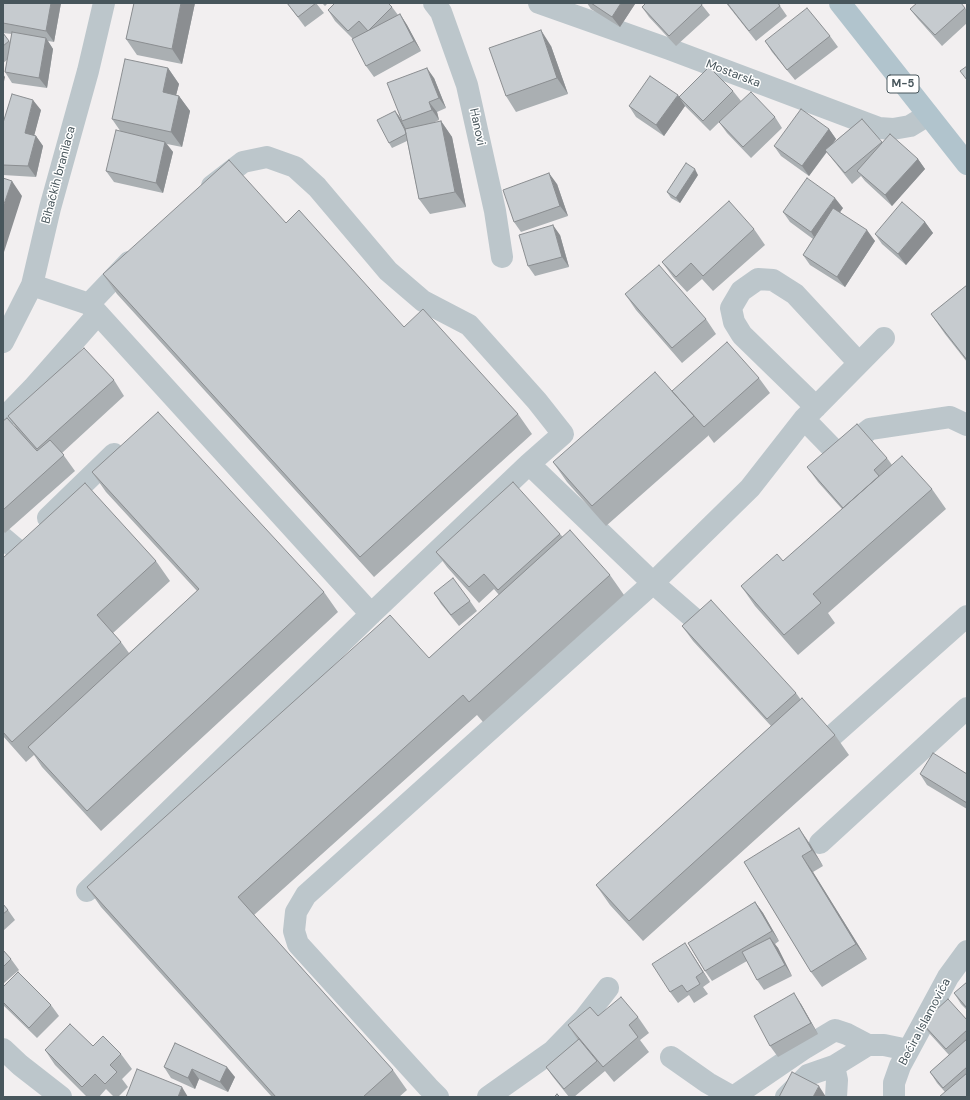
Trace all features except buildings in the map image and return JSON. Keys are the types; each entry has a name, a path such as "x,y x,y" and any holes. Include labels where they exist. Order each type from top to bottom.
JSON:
{"main road":[{"name":"M-5","path":"840,3 967,164"}],"street":[{"name":"Bihaćkih branilaca","path":"3,342 32,285 50,208 88,72 104,3"},
{"name":"Hanovi","path":"434,3 441,12 467,85 495,211 502,257"},
{"name":"Mostarska","path":"539,3 669,49 879,128 893,129 910,126 928,116"},
{"path":"87,891 371,614 529,464 569,441 537,401 469,325 423,300 388,271 317,187 295,167 267,157 243,162 195,200"},
{"path":"3,419 33,388 93,309 144,247"},
{"path":"859,363 795,294 773,280 758,279 741,291 731,308 734,322 742,335 810,413 838,454 870,429 950,417 967,425"},
{"path":"32,285 93,309 168,403 371,614"},
{"path":"438,1097 298,944 294,931 296,912 306,895 652,583 750,488 810,413 884,338"},
{"path":"6,553 128,441"},
{"path":"529,464 652,583 706,629"},
{"path":"832,736 967,616"},
{"path":"820,843 967,708"},
{"name":"Bećira Islamovića","path":"894,1097 894,1083 908,1050 948,977 967,951"},
{"path":"488,1097 553,1051 584,1019 608,988"},
{"path":"671,1058 708,1083 733,1097 799,1052 835,1030 847,1034 868,1045 884,1045 908,1050"},
{"path":"786,1097 808,1075 834,1066 868,1045"},
{"path":"3,1049 20,1065 61,1097"},
{"path":"834,1066 837,1080 836,1097"}]}
